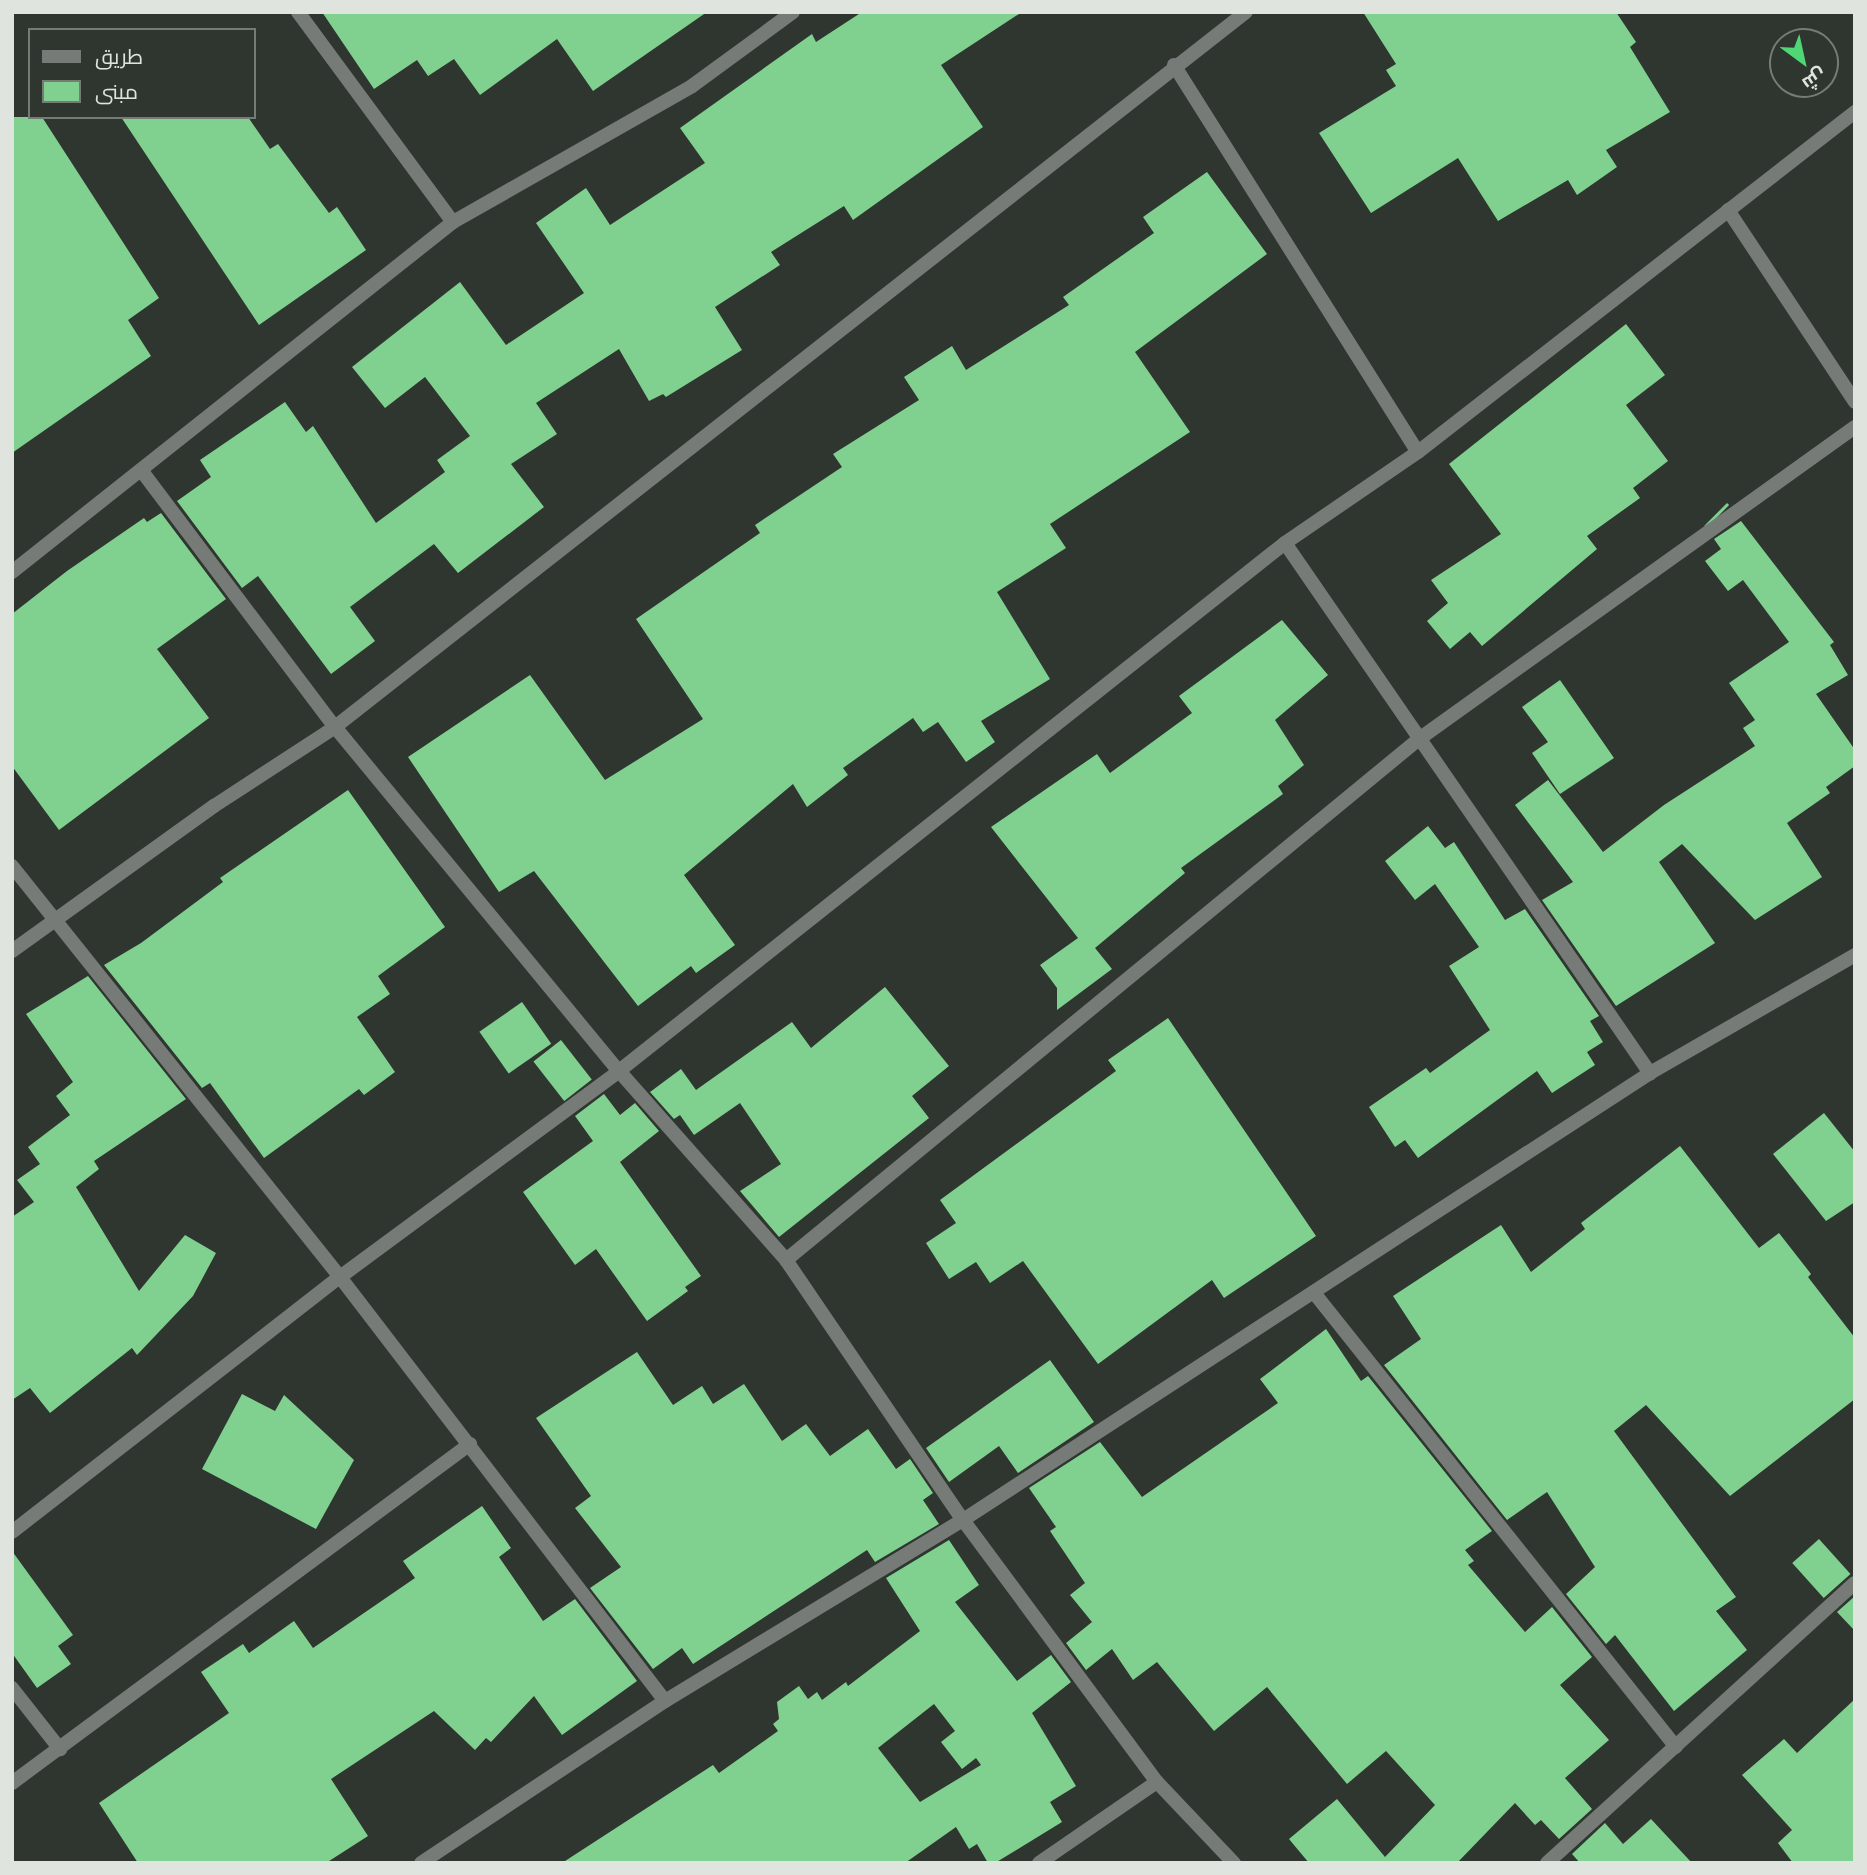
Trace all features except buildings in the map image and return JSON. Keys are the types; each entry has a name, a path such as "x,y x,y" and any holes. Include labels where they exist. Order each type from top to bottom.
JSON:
{"street":[{"path":"298,12 453,222"},
{"path":"12,572 453,222 692,86 793,12"},
{"path":"12,951 214,806 335,727 1174,65 1246,12"},
{"path":"1174,65 1418,452"},
{"path":"12,1532 340,1277 619,1071 1285,543 1418,452 1855,112"},
{"path":"1728,210 1855,402"},
{"path":"786,1260 1419,739 1855,427"},
{"path":"141,470 335,727 619,1071 786,1260 963,1520 1157,1782 1234,1863"},
{"path":"1285,543 1650,1073"},
{"path":"12,866 53,922 340,1277 665,1700"},
{"path":"421,1863 665,1700 963,1520 1315,1294 1650,1073 1855,955"},
{"path":"1315,1294 1676,1746"},
{"path":"12,1783 470,1444"},
{"path":"1547,1863 1855,1583"},
{"path":"12,1688 60,1749"},
{"path":"1040,1863 1157,1782"}]}
